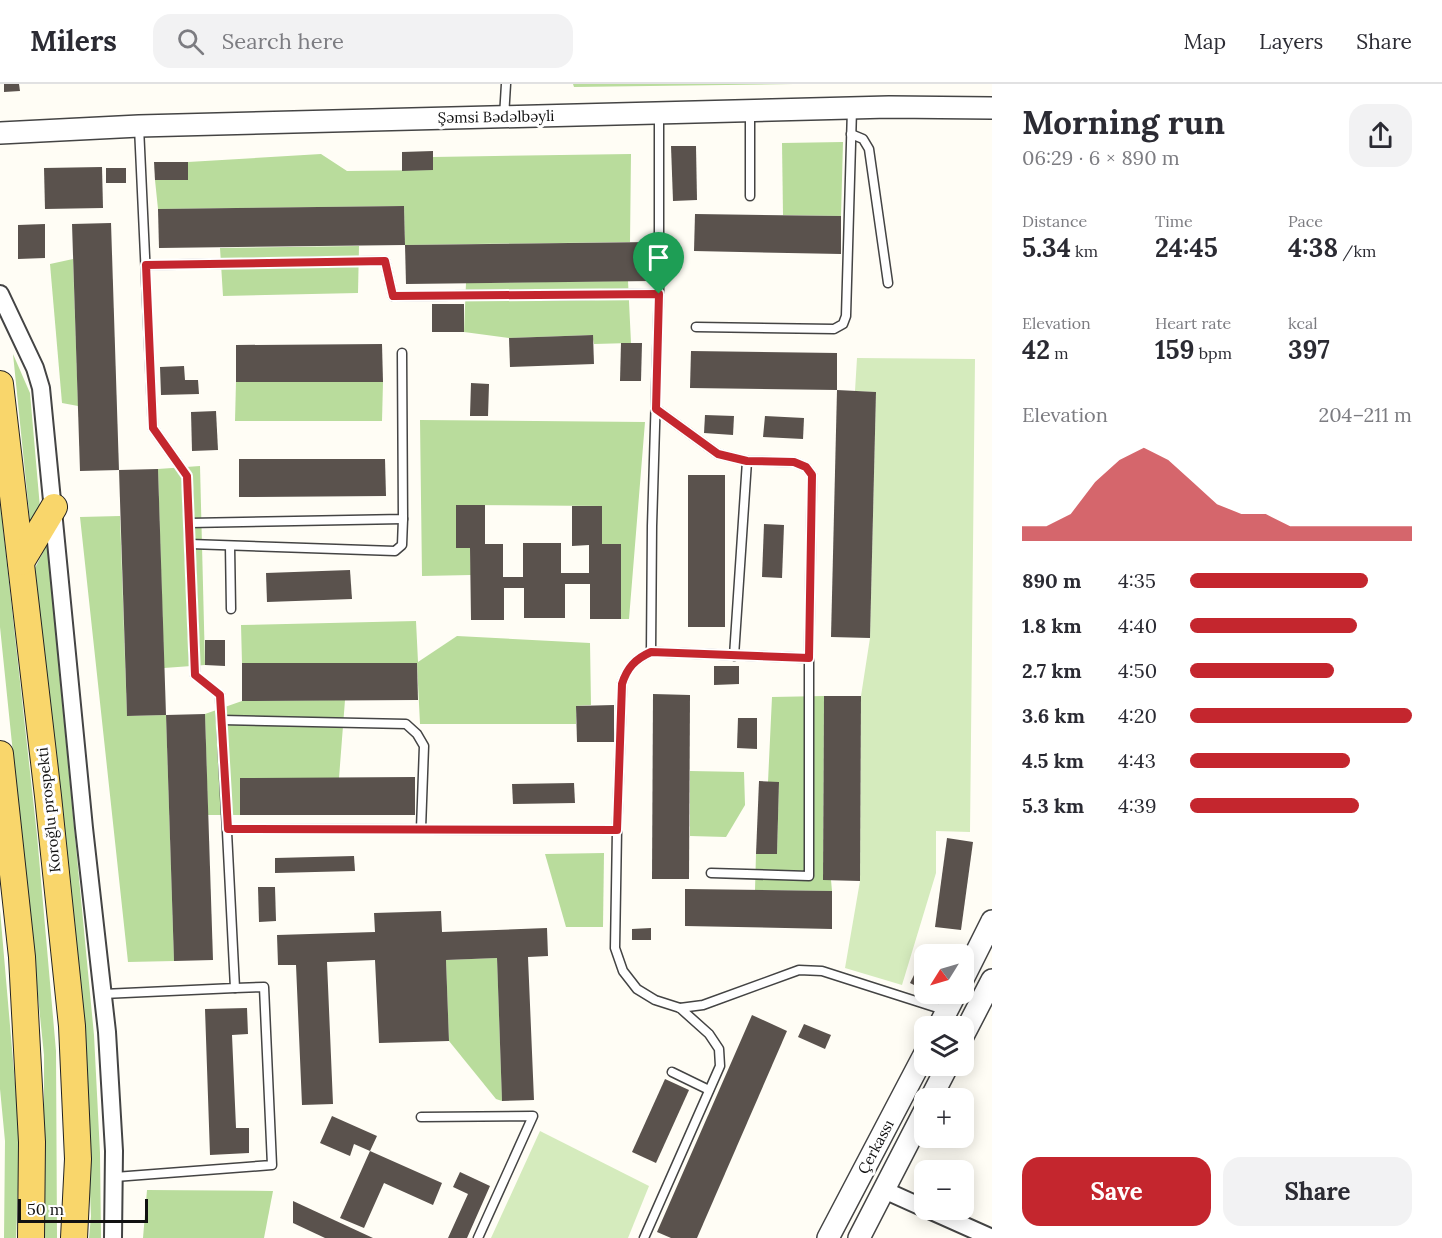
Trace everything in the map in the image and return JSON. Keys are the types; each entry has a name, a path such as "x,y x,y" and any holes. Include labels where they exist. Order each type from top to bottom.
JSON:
{"main road":[{"name":"Koroğlu prospekti","path":"0,384 72,1026 78,1159 74,1238"},
{"path":"21,562 54,507"},
{"path":"0,754 22,957 32,1142 31,1238"}],"street":[{"name":"Şəmsi Bədəlbəyli","path":"0,133 139,126 852,108 992,108"},
{"path":"0,294 35,368 41,388 84,828 107,1032 115,1177 113,1238"},
{"path":"974,957 992,921"},
{"path":"973,1016 992,980"},
{"name":"Çerkassı","path":"828,1238 914,1074"},
{"name":"Çerkassı","path":"859,1238 914,1132"},
{"path":"884,1190 914,1203"},
{"path":"952,1220 992,1238"}],"lane":[{"path":"504,117 506,84"},
{"path":"696,327 834,329 843,324 846,316 852,108"},
{"path":"750,111 750,196"},
{"path":"651,652 659,294 659,113"},
{"path":"139,126 153,428 187,476 195,675 220,695 235,988"},
{"path":"851,134 864,139 870,149 888,283"},
{"path":"146,265 385,261 393,296 659,294"},
{"path":"190,544 395,551 402,545 402,353"},
{"path":"656,409 718,454 747,461 794,462 806,467 812,475 809,876 711,873"},
{"path":"734,656 747,461"},
{"path":"189,523 403,519"},
{"path":"230,546 231,609"},
{"path":"644,1238 720,1066 719,1049 709,1034 680,1008 655,1000 637,989 623,971 615,948 622,684 626,670 639,657 651,652 809,658"},
{"path":"222,720 406,724 417,734 424,746 421,829"},
{"path":"228,829 617,830"},
{"path":"680,1008 703,1005 799,970 822,971 947,1010"},
{"path":"103,994 264,987 272,1166 115,1177"},
{"path":"672,1072 710,1090"},
{"path":"421,1117 533,1116 478,1238"}],"green space":[{"path":"573,84 794,84 574,87"},
{"path":"843,142 841,216 783,215 782,143"},
{"path":"321,154 347,171 433,170 433,157 631,154 630,242 405,245 404,206 158,209 155,180 188,180 188,162"},
{"path":"359,246 358,293 223,296 220,248"},
{"path":"73,259 78,406 62,403 50,264"},
{"path":"628,281 631,343 594,344 592,335 509,338 464,332 466,283"},
{"path":"13,354 30,393 40,508 31,531"},
{"path":"857,358 975,359 970,832 936,831 936,873 902,985 845,968 860,881 861,696 870,638 876,392 855,391"},
{"path":"236,382 383,382 382,421 235,421"},
{"path":"420,420 645,422 629,619 621,619 621,544 602,544 602,506 456,505 456,548 470,548 471,575 422,576"},
{"path":"200,466 205,665 164,668 158,469"},
{"path":"0,501 37,835 56,1051 57,1238 44,1238 44,1055 0,627"},
{"path":"120,516 127,716 166,715 174,961 128,962 80,517"},
{"path":"47,544 94,1035 100,1153 101,1238 89,1238 91,1216 82,1006 35,568"},
{"path":"416,621 418,662 457,636 590,643 591,705 576,706 576,724 420,724 417,663 242,663 241,625"},
{"path":"824,696 823,880 831,880 832,891 755,890 756,854 777,854 779,782 768,782 772,697"},
{"path":"345,700 339,778 240,778 240,815 208,815 205,714 242,701"},
{"path":"690,771 744,772 745,805 726,837 690,836"},
{"path":"604,853 603,927 566,927 545,854"},
{"path":"0,910 20,1141 16,1238 4,1238 5,1141 0,1089"},
{"path":"497,958 502,1101 496,1099 449,1041 446,960"},
{"path":"540,1131 649,1186 628,1238 491,1238"},
{"path":"147,1190 273,1191 264,1238 143,1238"}],"building":[{"path":"4,84 19,84 20,91 4,92"},
{"path":"671,146 696,146 697,200 673,201"},
{"path":"433,151 433,170 402,171 402,152"},
{"path":"154,162 188,162 188,180 155,180"},
{"path":"102,167 103,208 45,209 44,168"},
{"path":"106,168 126,168 126,183 106,183"},
{"path":"404,206 405,245 159,248 158,209"},
{"path":"695,214 841,216 841,254 694,251"},
{"path":"111,223 119,470 80,471 72,224"},
{"path":"45,224 45,258 18,259 18,225"},
{"path":"651,242 652,281 406,284 405,245"},
{"path":"432,304 464,304 464,332 432,332"},
{"path":"593,335 594,364 510,367 509,338"},
{"path":"621,343 642,343 641,381 620,381"},
{"path":"382,344 383,382 236,382 236,345"},
{"path":"691,351 837,353 837,390 690,388"},
{"path":"184,366 185,380 198,380 199,394 161,395 160,367"},
{"path":"471,383 489,384 488,416 470,416"},
{"path":"837,390 876,392 870,638 831,637"},
{"path":"216,411 218,450 192,451 191,412"},
{"path":"705,415 734,416 733,435 704,433"},
{"path":"765,416 804,418 803,439 763,437"},
{"path":"239,459 385,459 386,496 239,497"},
{"path":"158,469 166,715 127,716 119,470"},
{"path":"688,475 725,475 725,627 688,627"},
{"path":"456,505 485,505 485,544 503,544 503,577 523,577 523,543 561,543 561,573 589,573 589,545 572,546 572,506 602,506 602,544 621,544 621,619 590,619 590,584 565,584 565,618 524,618 524,588 504,588 504,620 471,620 470,548 456,548"},
{"path":"764,524 784,525 782,578 762,577"},
{"path":"350,570 352,599 267,602 266,573"},
{"path":"205,640 225,640 225,666 205,665"},
{"path":"242,663 417,663 418,700 242,701"},
{"path":"714,666 739,666 739,684 714,685"},
{"path":"653,694 690,695 689,879 652,879"},
{"path":"824,696 861,696 860,881 823,880"},
{"path":"614,705 614,742 577,742 576,706"},
{"path":"205,714 213,960 174,961 166,715"},
{"path":"738,718 757,718 757,749 737,748"},
{"path":"415,777 415,815 240,815 240,778"},
{"path":"759,781 779,782 777,854 756,854"},
{"path":"574,783 575,803 513,804 512,784"},
{"path":"947,838 973,842 961,930 935,927"},
{"path":"354,856 355,871 275,873 275,858"},
{"path":"258,887 275,887 276,921 259,922"},
{"path":"685,889 832,891 832,929 685,926"},
{"path":"441,911 442,932 547,928 548,956 528,957 534,1100 502,1101 497,958 446,960 449,1041 379,1043 375,960 327,962 333,1104 302,1105 296,965 278,965 277,935 375,932 374,913"},
{"path":"651,928 651,940 632,940 632,929"},
{"path":"247,1008 248,1034 232,1035 236,1128 249,1128 249,1153 210,1155 205,1009"},
{"path":"752,1015 787,1031 697,1238 671,1238 657,1232"},
{"path":"804,1024 831,1035 825,1049 798,1037"},
{"path":"665,1079 689,1090 656,1163 632,1152"},
{"path":"332,1116 377,1136 370,1151 354,1144 350,1156 320,1143"},
{"path":"370,1151 442,1183 433,1205 384,1183 364,1228 340,1218"},
{"path":"460,1172 490,1186 467,1238 448,1238 468,1194 453,1187"},
{"path":"293,1201 373,1238 325,1238 293,1223"}],"route":[{"path":"385,261 393,296 659,294 656,409 718,454 747,461 794,462 806,467 812,475 809,658 651,652 639,657 626,670 622,684 617,830 228,829 220,695 195,675 187,476 153,428 146,265 385,261"}]}
